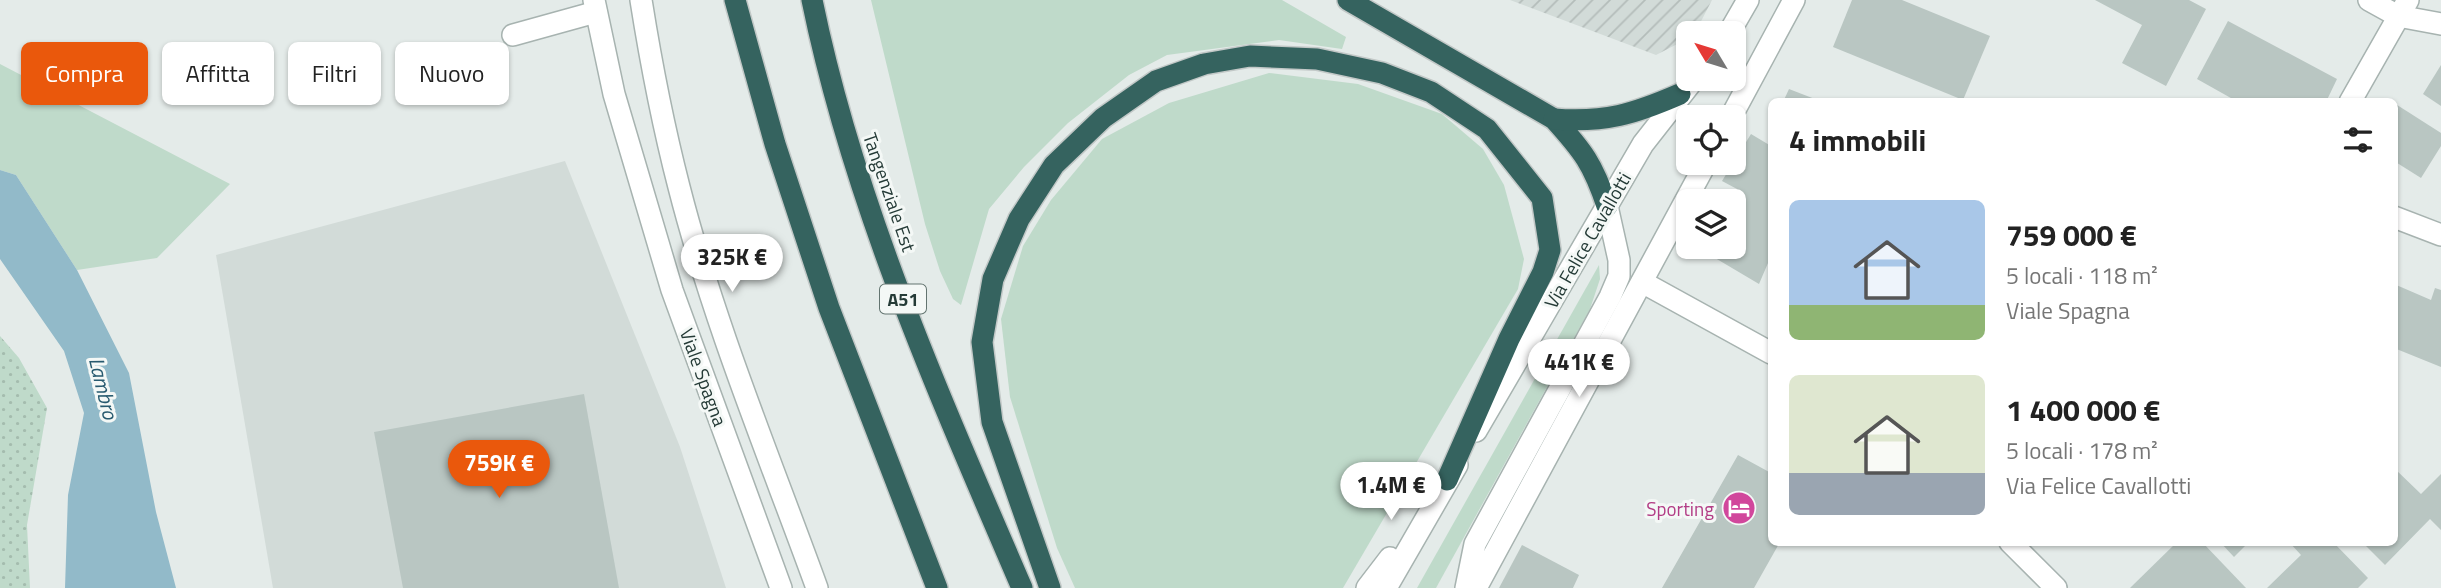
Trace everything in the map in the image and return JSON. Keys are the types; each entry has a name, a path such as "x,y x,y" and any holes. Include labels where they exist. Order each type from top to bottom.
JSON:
{"highway":[{"path":"735,0 775,144 829,308 937,588"},
{"name":"Tangenziale Est","path":"813,0 842,125 882,241 931,376 1022,588"},
{"path":"1348,0 1554,119 1579,146 1591,164 1607,205"},
{"path":"1050,588 992,422 982,342 993,279 1019,219 1054,165 1102,118 1156,81 1204,64 1250,56 1317,59 1382,73 1431,92 1487,129 1542,198 1549,250 1544,272 1510,339 1447,480"},
{"path":"1554,119 1586,122 1641,111 1678,91"}],"street":[{"name":"Viale Spagna","path":"641,0 656,93 679,189 708,285 817,588"},
{"path":"1736,21 1748,0"},
{"path":"1737,105 1794,0"},
{"path":"2370,0 2403,8 2441,24"},
{"name":"Viale Spagna","path":"595,6 614,94 668,277 781,588"},
{"path":"513,35 595,6"},
{"path":"2352,98 2403,8"},
{"name":"Via Felice Cavallotti","path":"1386,588 1643,144 1683,91"},
{"path":"1476,588 1700,175"},
{"path":"1466,588 1475,544 1619,276 1617,241 1607,205"},
{"path":"2398,219 2441,235"},
{"path":"1642,282 1768,352"},
{"name":"Via Felice Cavallotti","path":"1367,588 1447,480"},
{"path":"2014,546 2056,588"}],"shaded area":[{"path":"1510,0 1712,0 1701,21 1676,21 1676,45 1656,55"},
{"path":"565,161 680,447 726,588 273,588 216,255"}],"green space":[{"path":"871,0 1282,0 1346,37 1342,49 1279,40 1167,55 1129,75 1068,123 1024,167 989,209 961,305 953,299 940,271 925,224"},
{"path":"0,64 21,75 21,105 79,105 230,184 157,258 77,270 16,175 0,170"},
{"path":"1269,73 1358,84 1442,114 1483,149 1504,185 1524,259 1518,289 1343,588 1075,588 1057,548 1010,397 1001,319 1023,246 1051,200 1102,139 1169,103"},
{"path":"1599,265 1600,279 1590,309 1436,588 1417,588"},
{"path":"0,336 19,358 47,408 27,525 30,588 0,588"}],"water":[{"name":"Lambro","path":"0,170 16,175 77,270 129,373 156,512 176,588 65,588 68,495 84,413 64,351 0,259"}],"building":[{"path":"1852,0 1902,0 1990,36 1964,98 1833,47"},
{"path":"2095,0 2189,0 2206,9 2166,86 2122,63 2142,25"},
{"path":"2228,21 2337,79 2328,98 2231,98 2197,79"},
{"path":"2441,65 2441,106 2423,94"},
{"path":"1789,89 1812,98 1785,98"},
{"path":"2398,106 2441,133 2441,146 2421,178 2398,164"},
{"path":"1751,134 1768,144 1768,263 1759,284 1717,259 1746,259 1746,189 1737,189 1722,181 1726,175 1746,175 1746,142"},
{"path":"2398,286 2431,300 2435,288 2441,290 2441,367 2398,350"},
{"path":"584,394 619,588 403,588 374,432"},
{"name":"Sporting","path":"1738,455 1768,471 1768,546 1778,546 1754,588 1662,588"},
{"path":"2398,472 2421,494 2441,474 2441,530 2430,519 2385,565 2366,546 2398,546"},
{"path":"1522,545 1579,575 1573,588 1499,588"},
{"path":"2173,546 2206,546 2246,588 2130,588"},
{"path":"2224,546 2245,546 2234,557"},
{"path":"2293,546 2337,546 2368,578 2358,588 2267,588 2301,555"}],"place":[{"name":"Sporting","path":"1739,508"}]}
